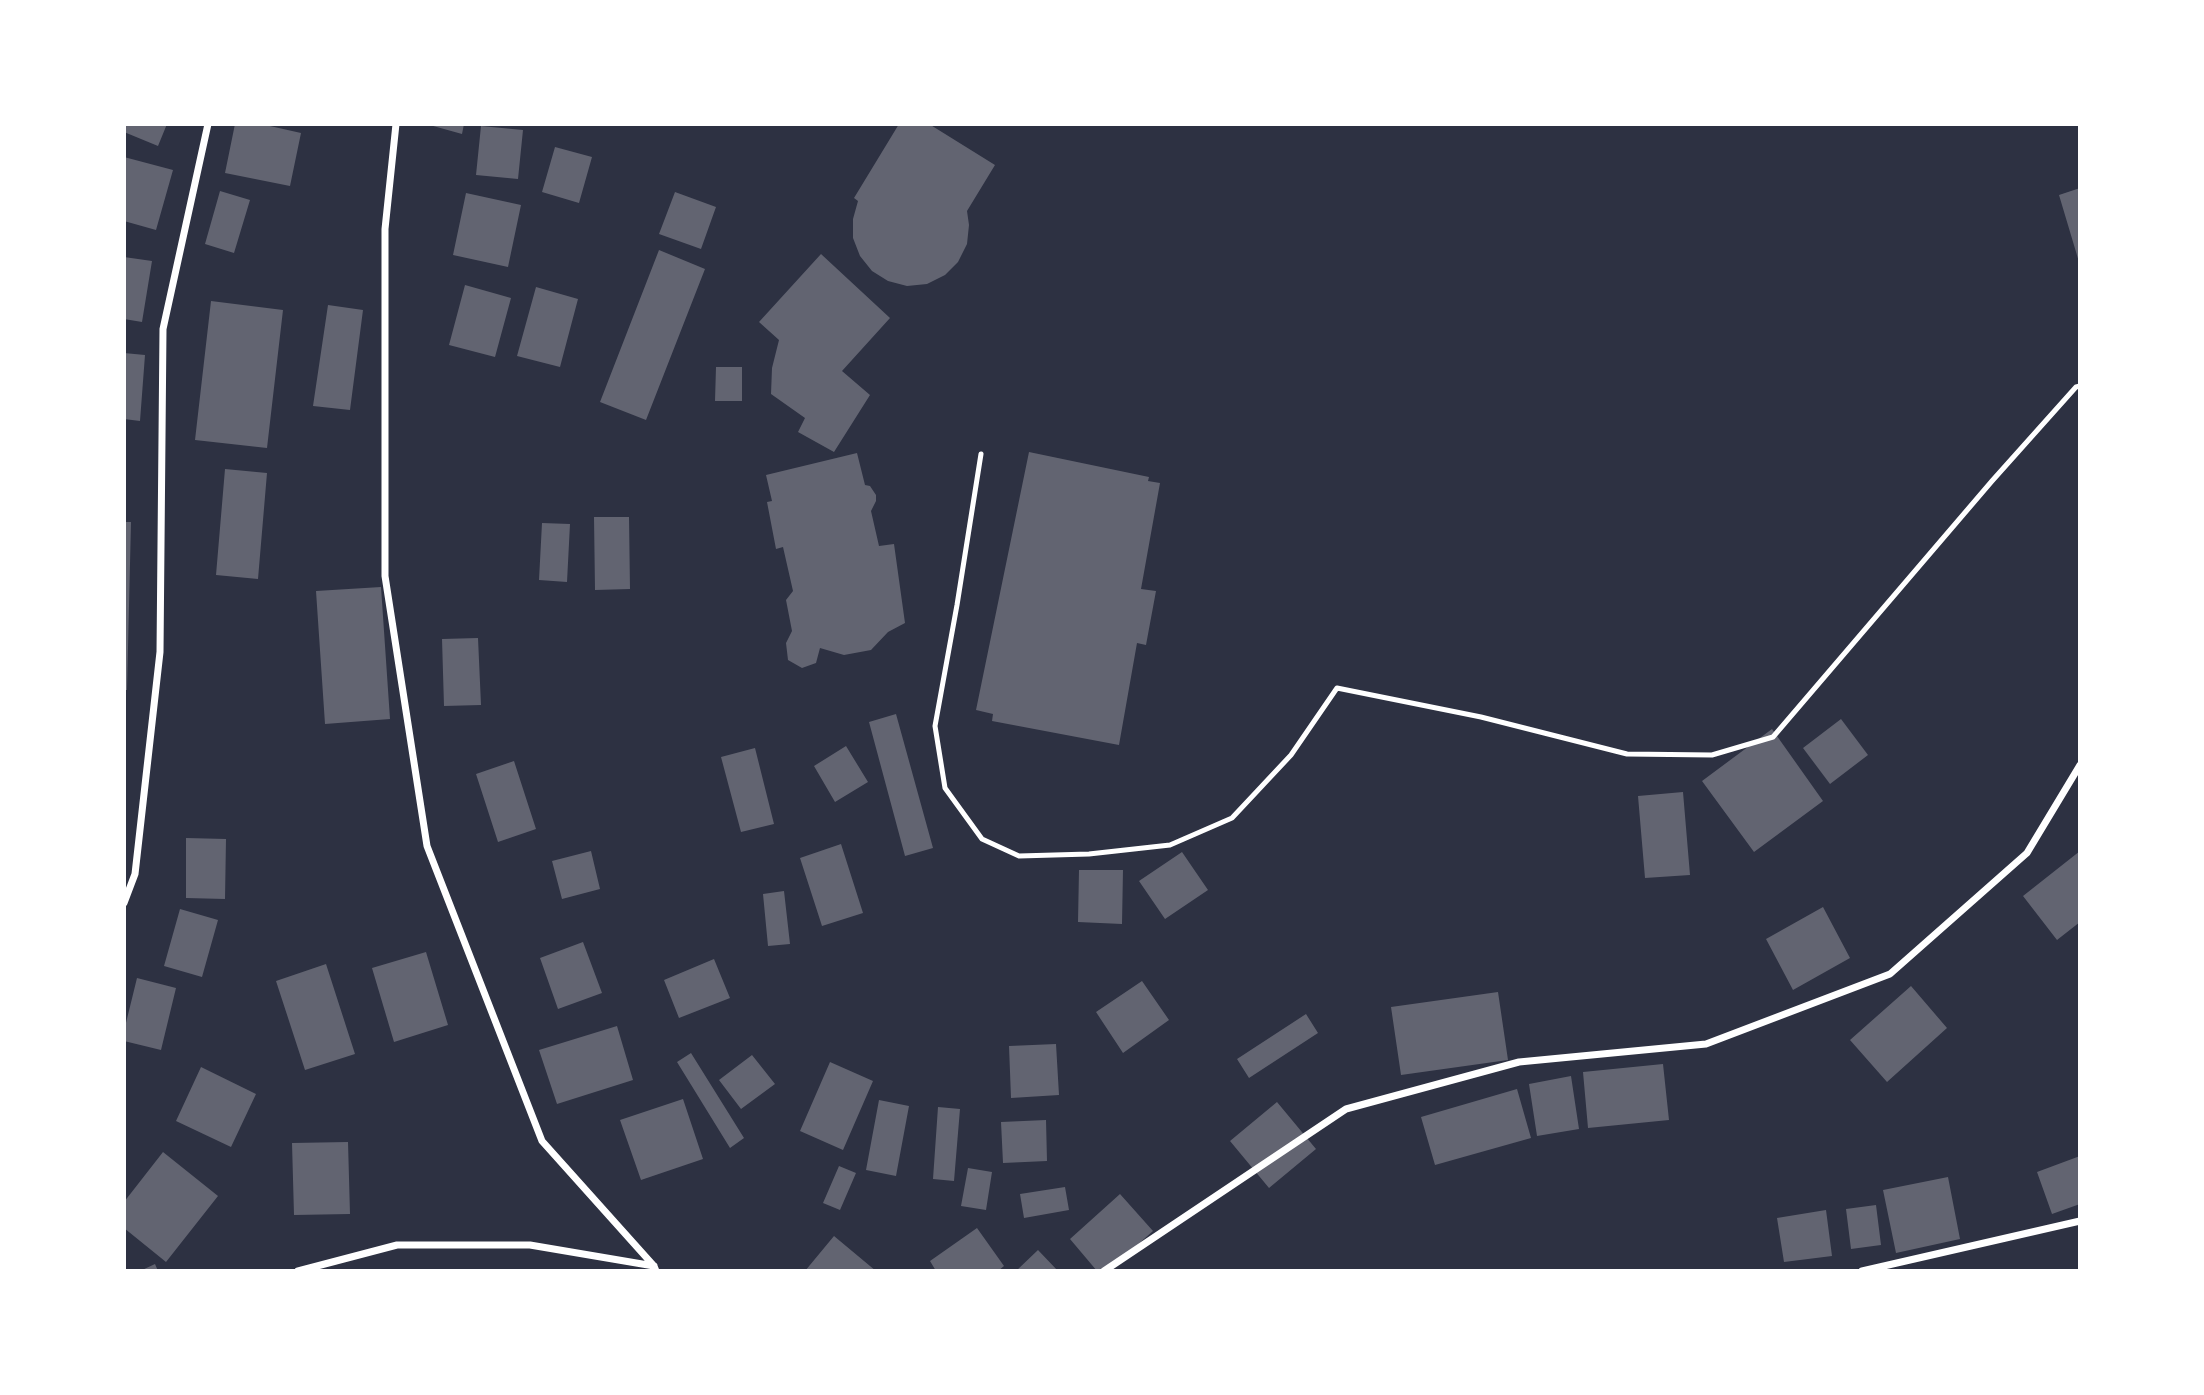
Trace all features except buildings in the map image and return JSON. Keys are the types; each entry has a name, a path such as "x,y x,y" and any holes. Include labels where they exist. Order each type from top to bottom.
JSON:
{"street":[{"path":"124,903 135,874 160,652 163,330 208,124"},
{"path":"396,124 385,229 385,576 427,846 542,1140 655,1268"},
{"path":"1104,1271 1346,1109 1518,1062 1706,1045 1890,974 2026,853 2080,765"},
{"path":"1862,1271 2080,1222"},
{"path":"298,1271 397,1245 530,1245 655,1268"}],"lane":[{"path":"981,454 935,726 945,788 982,839 1019,856 1089,854 1170,845 1232,818 1291,755 1337,688 1482,717 1627,754 1712,755 1773,737 1992,481 2076,387 2080,386"}]}
